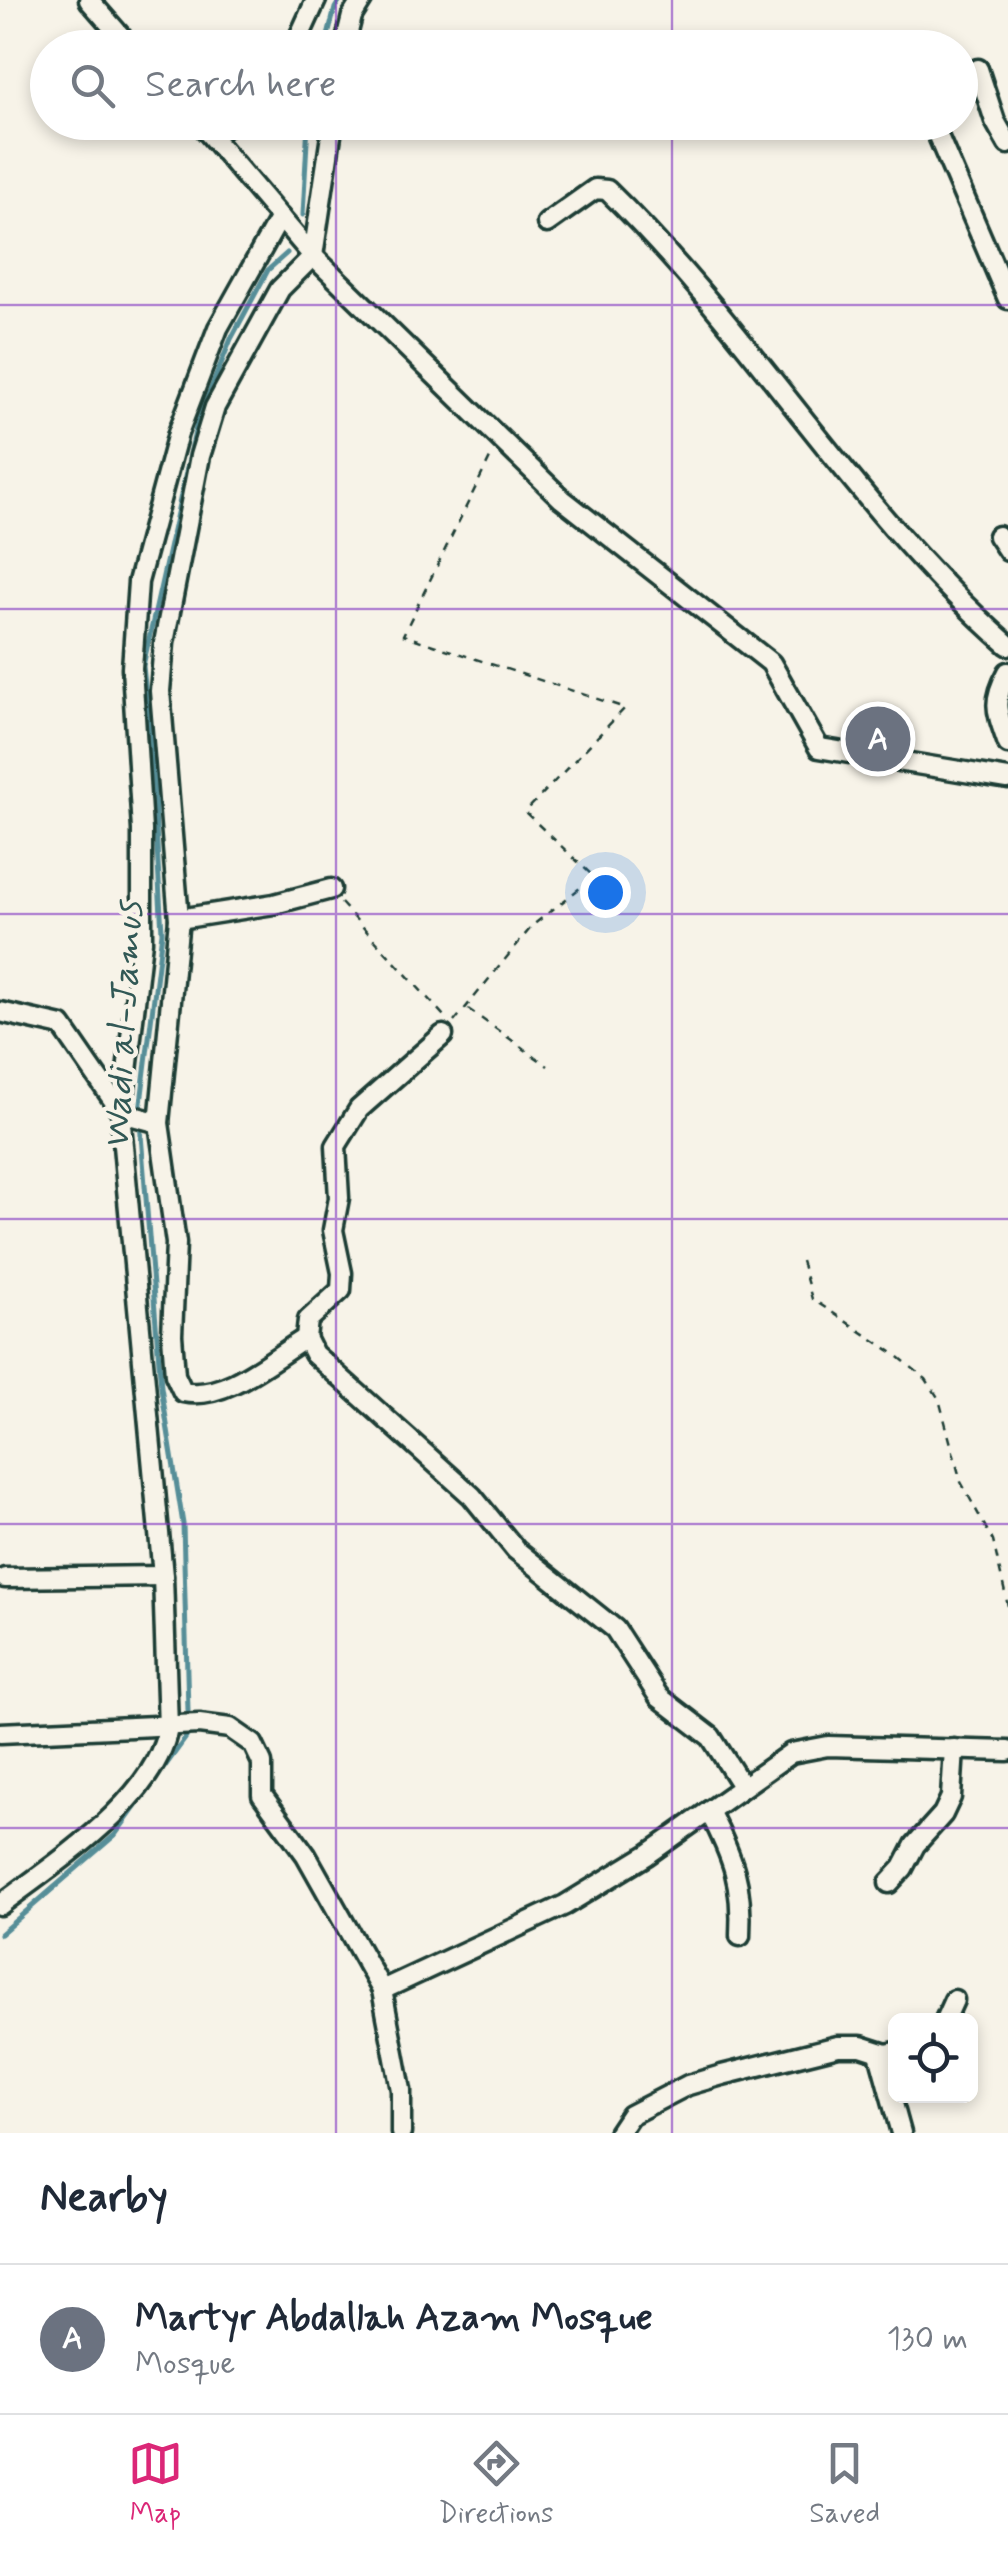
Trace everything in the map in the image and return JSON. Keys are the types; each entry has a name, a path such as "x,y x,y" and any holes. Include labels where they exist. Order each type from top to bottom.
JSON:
{"street":[{"path":"88,0 115,30"},
{"path":"302,30 316,0"},
{"path":"348,30 362,0"},
{"path":"978,69 995,121 1008,144"},
{"path":"215,140 312,256 562,499 771,663 819,748 1008,779"},
{"path":"306,1338 224,1387 199,1395 182,1392 175,1375 172,1335 176,1244 158,1123 180,919 160,690 164,642 196,472 214,407 280,289 312,256 330,140"},
{"path":"940,140 1008,299"},
{"path":"547,224 596,189 606,190 654,236 812,432 914,550 962,604 1008,645"},
{"path":"0,1905 122,1806 155,1765 168,1728 163,1576 122,1113 142,941 142,830 132,668 138,582 178,432 218,328 280,217"},
{"path":"1008,672 996,703 1008,744"},
{"path":"180,919 274,904 331,889"},
{"path":"0,1012 62,1026 122,1113 158,1123"},
{"path":"443,1035 359,1110 336,1146 339,1198 333,1230 342,1272 341,1290 308,1320 306,1338 314,1354 336,1376 472,1496 516,1550 615,1629 660,1697 711,1737 742,1786"},
{"path":"5,1578 163,1576"},
{"path":"0,1734 200,1724 230,1728 253,1744 262,1763 262,1795 306,1854 382,1990 401,2090 401,2133"},
{"path":"382,1990 565,1904 647,1854 791,1753 828,1746 1008,1750"},
{"path":"889,1882 903,1868 915,1845 944,1814 951,1796 954,1749"},
{"path":"708,1811 727,1846 742,1897 740,1936"},
{"path":"948,2013 954,2000"},
{"path":"618,2133 630,2115 705,2080 838,2046 887,2052 901,2133"}],"path":[{"path":"331,889 452,1024 533,925 594,877 526,812 625,708 403,635 499,439"},
{"path":"466,1007 548,1066"},
{"path":"801,1261 812,1299 926,1378 939,1400 962,1482 993,1540 1008,1606"}],"waterway":[{"name":"Wadi al-Jamus","path":"330,30 340,0"},
{"name":"Wadi al-Jamus","path":"303,215 307,140"},
{"name":"Wadi al-Jamus","path":"140,1111 162,932 143,666 197,423 231,339 268,270 287,253"},
{"name":"Wadi al-Jamus","path":"140,1122 161,1387 183,1524 188,1711"},
{"name":"Wadi al-Jamus","path":"0,1934 115,1835 187,1736"}],"place":[{"name":"Martyr Abdallah Azam Mosque","path":"878,739"}]}
